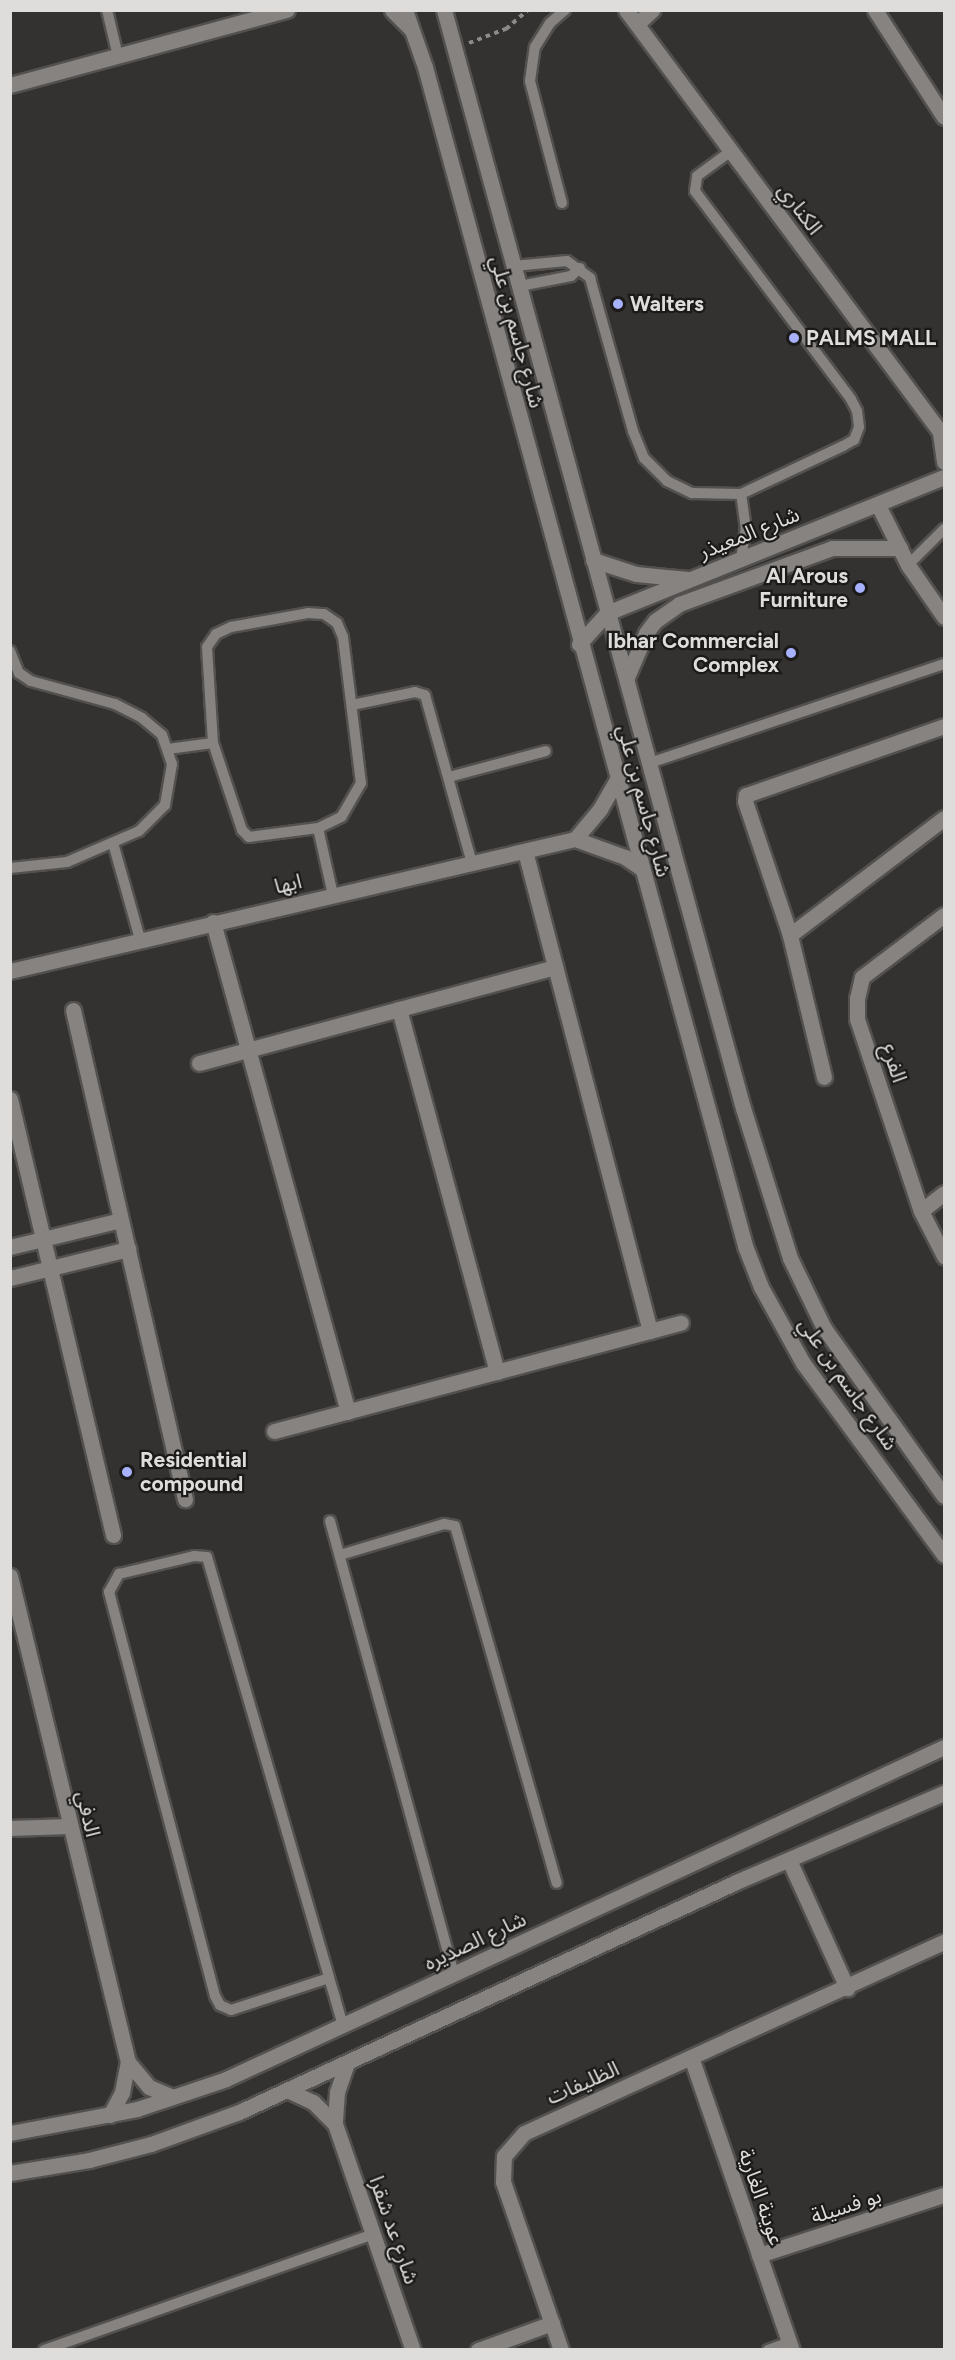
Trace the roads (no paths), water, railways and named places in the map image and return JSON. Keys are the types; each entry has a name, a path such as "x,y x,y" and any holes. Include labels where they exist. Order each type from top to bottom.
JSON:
{"street":[{"path":"10,85 287,10"},
{"path":"392,10 414,33"},
{"name":"شارع جاسم بن علي","path":"405,10 414,33 579,644 746,1246 761,1287 803,1363 945,1555"},
{"name":"شارع جاسم بن علي","path":"444,10 593,560 627,677 742,1108 789,1258 806,1296 847,1364 945,1496"},
{"name":"الكناري","path":"626,10 942,435 945,462"},
{"path":"637,24 652,10"},
{"path":"875,10 945,117"},
{"name":"شارع المعيذر","path":"579,644 608,613 945,477"},
{"path":"878,505 908,565 943,614"},
{"name":"شارع المعيذر","path":"627,677 646,633 666,611 679,604 832,548 900,548"},
{"path":"593,560 636,574 691,579"},
{"path":"824,1077 790,935 745,801 746,795 945,726"},
{"path":"617,780 600,809 575,839 625,857 641,868"},
{"path":"790,935 945,818"},
{"name":"ابها","path":"10,971 575,839"},
{"path":"525,851 650,1331"},
{"name":"الفرع","path":"945,915 862,977 857,998 857,1019 921,1211 945,1256"},
{"path":"213,922 348,1412"},
{"path":"199,1063 555,967"},
{"path":"399,1009 497,1372"},
{"path":"73,1010 185,1499"},
{"path":"10,1099 113,1535"},
{"path":"921,1211 945,1193"},
{"path":"10,1247 121,1220"},
{"path":"10,1278 128,1249"},
{"path":"274,1431 681,1323"},
{"name":"الدفي","path":"10,1576 128,2062 122,2092 110,2115"},
{"name":"شارع الصديره","path":"10,2133 110,2115 226,2079 772,1824 945,1747"},
{"path":"10,2173 89,2160 151,2144 287,2090 789,1860 945,1793"},
{"path":"10,1828 69,1826"},
{"path":"789,1860 847,1989"},
{"name":"الظليفات","path":"561,2349 504,2182 504,2156 524,2133 847,1989 945,1942"},
{"name":"عوينة الغارية","path":"691,2057 791,2346"},
{"name":"الدفي","path":"128,2062 149,2087 172,2097"},
{"name":"شارع عد شقرا","path":"347,2063 337,2092 335,2124 413,2349"},
{"name":"شارع عد شقرا","path":"287,2090 313,2102 335,2124"},
{"name":"بو فسيلة","path":"759,2255 945,2196"},
{"path":"478,2349 552,2323"}],"lane":[{"path":"107,10 118,56"},
{"path":"562,203 530,81 535,47 550,23 565,10"},
{"path":"514,266 553,260 567,261 580,268 594,286 633,431 644,458 667,481 692,493 741,494 849,443 859,427 857,411 851,399 695,191 697,176 731,151"},
{"path":"520,286 571,276 580,268"},
{"path":"741,494 746,529 741,559"},
{"path":"908,565 945,529"},
{"path":"324,614 337,623 344,637 361,783 341,817 318,828 254,838 244,835 213,743 207,647 216,634 231,627 324,614"},
{"path":"10,651 19,673 31,681 115,704 162,735 172,764 165,805 139,831 67,862 10,868"},
{"path":"650,763 945,664"},
{"path":"352,705 415,692 425,695 472,863"},
{"path":"168,749 213,743"},
{"path":"449,777 546,751"},
{"path":"318,828 333,895"},
{"path":"113,843 140,939"},
{"path":"330,1521 454,1974"},
{"path":"339,1556 444,1524 455,1526 557,1883"},
{"path":"329,1978 231,2010 220,2005 214,1996 109,1592 119,1574 194,1556 207,1557 343,2026"},
{"path":"44,2349 373,2234"},
{"path":"768,2349 791,2346"}],"place":[{"name":"Walters","path":"618,304"},
{"name":"PALMS MALL","path":"794,338"},
{"name":"Al Arous Furniture","path":"860,588"},
{"name":"Ibhar Commercial Complex","path":"791,653"},
{"name":"Residential compound","path":"127,1472"}]}
